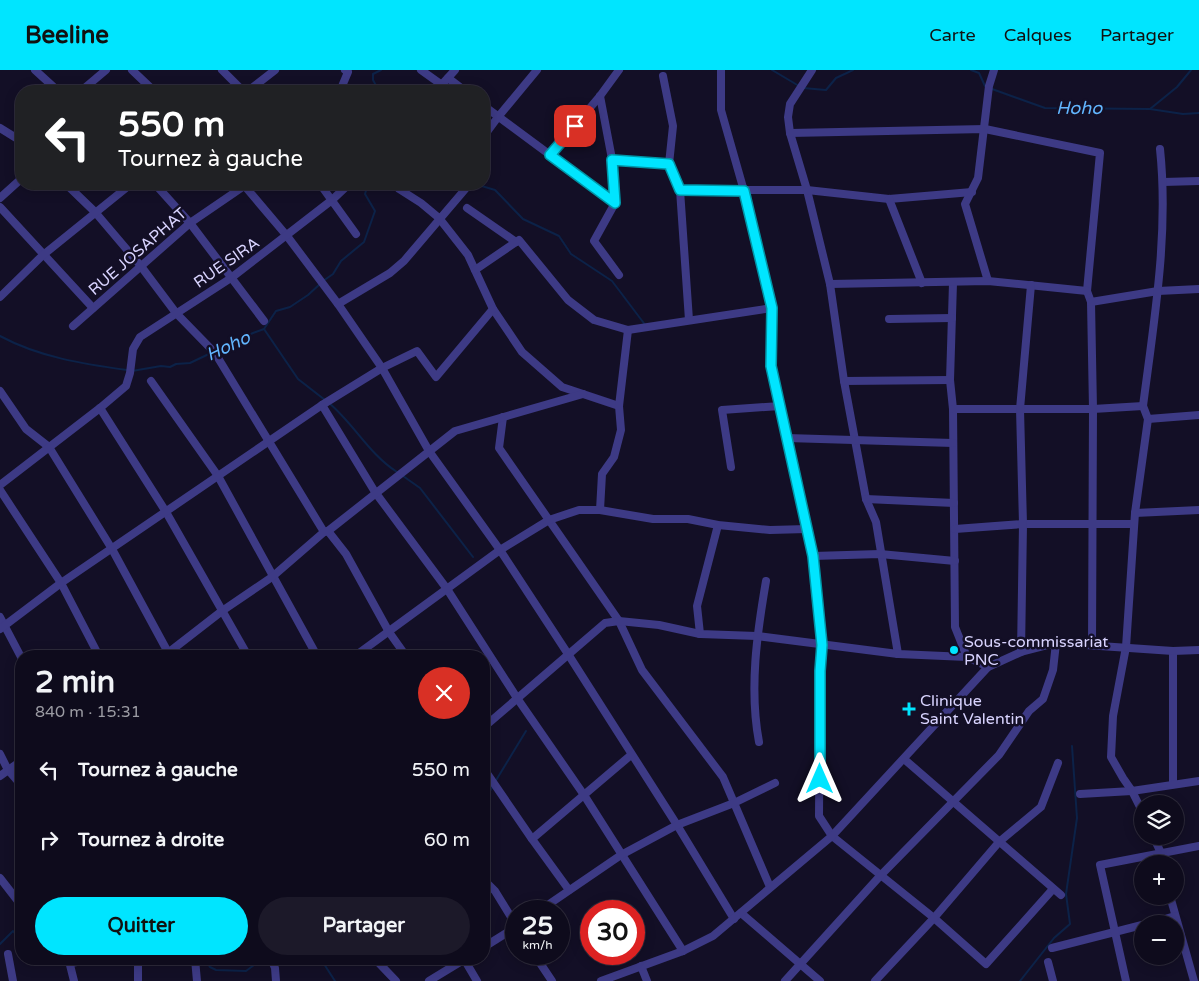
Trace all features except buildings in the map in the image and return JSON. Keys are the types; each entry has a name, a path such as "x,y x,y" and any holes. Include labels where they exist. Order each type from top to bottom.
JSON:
{"street":[{"path":"35,70 51,85"},
{"path":"89,85 106,70"},
{"path":"132,70 148,85"},
{"path":"222,70 237,85"},
{"path":"256,85 275,70"},
{"path":"421,70 442,85 454,70"},
{"path":"490,128 537,70"},
{"path":"550,155 600,96 619,70"},
{"path":"721,70 721,110 744,191 772,308 771,366 813,556 822,645 820,671 819,816 832,836 934,918 986,964 1053,888"},
{"path":"812,70 790,104 788,117 790,133 807,190 830,284 855,441 866,499 876,522 898,654"},
{"path":"988,281 965,204 978,178 989,88 994,70"},
{"path":"342,85 346,71"},
{"path":"663,76 673,126 669,164 680,190 689,320"},
{"path":"448,78 457,85"},
{"path":"600,96 612,160 615,203 594,241 619,275"},
{"path":"490,111 615,203"},
{"path":"0,128 15,137"},
{"path":"790,133 985,129 1100,153 1086,291 1091,302 1093,408 1092,645"},
{"path":"1134,795 1111,757 1113,716 1126,647 1135,513 1148,420 1144,406 1158,291 1163,182 1160,148"},
{"path":"612,160 669,164"},
{"path":"1163,182 1199,181"},
{"path":"0,198 15,184"},
{"path":"72,190 95,212 140,265 176,313 214,352 326,531 346,554 389,632 402,650"},
{"path":"0,297 43,256 123,190"},
{"path":"160,190 190,223 264,321"},
{"name":"RUE JOSAPHAT","path":"73,326 140,265 190,223 237,190"},
{"path":"250,190 338,304 382,368 429,451 500,550 568,654 677,825 734,919"},
{"path":"324,190 356,234"},
{"name":"RUE SIRA","path":"0,485 126,386 131,370 133,349 140,337 231,278 287,236 343,190"},
{"path":"401,190 421,203 439,218 468,256 493,308 522,352 562,387 619,406"},
{"path":"338,304 390,273 404,261 439,218 465,190"},
{"path":"680,190 807,190 889,199 972,192"},
{"path":"889,199 922,283"},
{"path":"0,207 3,217 92,308"},
{"path":"467,208 516,242"},
{"path":"475,270 519,240 568,300 594,320 628,330 772,308"},
{"path":"830,284 988,281 1086,291"},
{"path":"952,283 950,380 953,409 955,627 967,656"},
{"path":"1020,652 1023,524 1020,409 1031,285"},
{"path":"1091,302 1158,291 1199,289"},
{"path":"2,628 61,583 322,405 382,368 417,351 436,377 493,308"},
{"path":"889,319 952,318"},
{"path":"600,510 602,474 614,457 621,430 619,406 628,330"},
{"path":"844,381 950,380"},
{"path":"151,381 218,476 313,650"},
{"path":"0,391 26,429 49,447 112,549 164,650"},
{"path":"173,650 222,611 272,578 326,531 455,431 583,394"},
{"path":"322,405 375,492 446,590 485,650"},
{"path":"731,467 722,410 780,406"},
{"path":"953,409 1144,406"},
{"path":"100,408 166,512 245,650"},
{"path":"1148,420 1199,415"},
{"path":"503,417 499,448 619,621 642,670 722,777 770,887"},
{"path":"787,438 953,443"},
{"path":"0,490 61,583 96,650"},
{"path":"866,499 954,503"},
{"path":"364,650 500,550 549,520 579,510 600,510 653,519 688,518 718,525 770,530 807,529"},
{"path":"1135,513 1199,510"},
{"path":"954,528 1023,524 1134,524"},
{"path":"700,634 697,606 718,525"},
{"path":"813,556 880,554 955,561"},
{"path":"759,742 755,719 757,636 766,581"},
{"path":"0,617 2,628 16,650"},
{"path":"490,722 605,623 619,621 659,625 700,634 757,636 898,654 967,656 988,667"},
{"path":"785,981 880,876 999,755 1029,711 1043,699 1053,670 1056,643"},
{"path":"601,981 682,951 713,936 734,919 832,836 988,667 1020,652 1056,643 1173,651 1199,650"},
{"path":"1173,651 1174,784"},
{"path":"490,657 584,795 682,951"},
{"path":"0,754 15,779"},
{"path":"532,839 631,755"},
{"path":"904,760 1061,895"},
{"path":"875,981 934,918 999,842 1041,807 1058,763"},
{"path":"0,776 15,765"},
{"path":"490,778 569,890"},
{"path":"1080,794 1132,791 1199,781"},
{"path":"555,900 621,855 677,825 734,803 775,783"},
{"path":"1157,845 1161,854"},
{"path":"1126,981 1100,865 1199,846"},
{"path":"0,878 15,897"},
{"path":"490,886 505,908"},
{"path":"741,913 820,981"},
{"path":"1052,948 1134,927"},
{"path":"490,943 505,933"},
{"path":"1184,947 1194,981"},
{"path":"8,954 13,981"},
{"path":"1048,962 1053,981"},
{"path":"70,965 74,981"},
{"path":"138,965 138,981"},
{"path":"196,965 197,981"},
{"path":"274,965 276,981"},
{"path":"380,965 396,981"},
{"path":"429,981 455,965"},
{"path":"468,965 477,981"},
{"path":"541,965 552,981"},
{"path":"641,966 647,981"}],"waterway":[{"name":"Hoho","path":"376,85 373,74 381,70"},
{"name":"Hoho","path":"772,70 799,86"},
{"name":"Hoho","path":"803,88 826,90 836,78 853,70"},
{"name":"Hoho","path":"971,70 979,73 985,86"},
{"path":"1150,109 1177,87 1191,70"},
{"name":"Hoho","path":"992,89 1045,108 1150,109 1183,114 1199,113"},
{"path":"490,188 495,190 523,219 559,236 571,254 612,281 646,326"},
{"name":"Hoho","path":"323,281 333,274 341,261 364,242 375,211 365,194 366,190"},
{"name":"Hoho","path":"217,350 264,329 276,311 290,307 320,284"},
{"path":"264,329 298,379 325,400"},
{"name":"Hoho","path":"0,336 46,354 78,362 127,370"},
{"name":"Hoho","path":"132,371 190,363 211,353"},
{"path":"329,403 378,457 397,472"},
{"path":"403,476 420,488 473,557"},
{"path":"495,782 526,731"},
{"path":"1020,981 1054,938 1070,924 1066,894 1077,818 1072,746"},
{"path":"490,791 493,786"},
{"path":"0,944 13,931 15,934"},
{"path":"209,965 216,970 246,971 254,965"},
{"path":"325,965 335,981"}],"place":[{"name":"Sous-commissariat PNC","path":"954,650"},
{"name":"Clinique Saint Valentin","path":"909,709"}],"route":[{"path":"575,126 550,155 615,203 612,160 669,164 680,190 744,191 772,308 771,366 813,556 822,645 820,671 820,779"}]}
